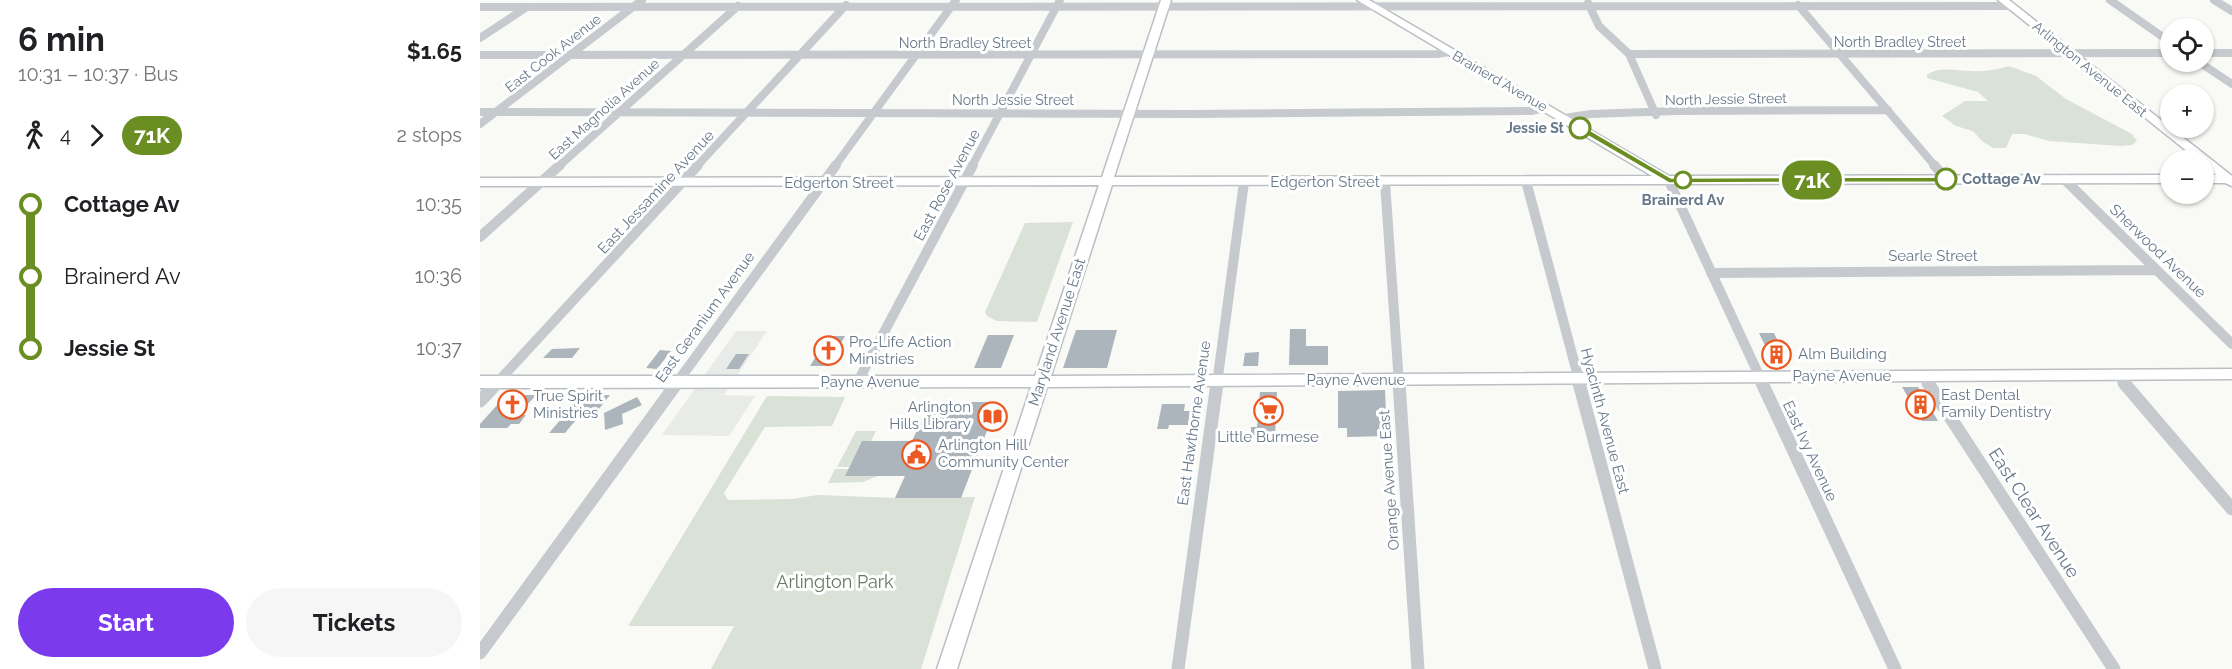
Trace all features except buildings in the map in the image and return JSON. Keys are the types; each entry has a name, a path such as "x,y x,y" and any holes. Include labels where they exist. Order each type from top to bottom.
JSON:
{"street":[{"path":"480,38 537,0"},
{"name":"East Cook Avenue","path":"480,124 642,0"},
{"name":"East Magnolia Avenue","path":"480,237 745,0"},
{"name":"Brainerd Avenue","path":"1362,0 1669,181"},
{"path":"1794,0 1843,54 1946,179"},
{"path":"2110,0 2160,35"},
{"path":"2214,0 2232,11"},
{"path":"480,7 1165,4 1374,8 1589,3 1801,7 2007,3"},
{"path":"1589,3 1599,26 1629,54 1656,114"},
{"name":"Arlington Avenue East","path":"2007,3 2231,180"},
{"name":"East Jessamine Avenue","path":"480,400 847,4"},
{"name":"East Geranium Avenue","path":"480,653 953,4"},
{"name":"East Rose Avenue","path":"857,383 1058,4"},
{"name":"Maryland Avenue East","path":"948,667 1165,4"},
{"name":"North Bradley Street","path":"480,55 1030,56 1437,54 1450,52"},
{"name":"North Bradley Street","path":"1629,54 2160,53"},
{"path":"2214,53 2232,53"},
{"path":"2214,72 2232,84"},
{"name":"North Jessie Street","path":"480,112 1128,114 1531,111 1546,108"},
{"name":"North Jessie Street","path":"1564,118 1676,111 1888,110"},
{"name":"Sherwood Avenue","path":"2064,179 2232,344"},
{"name":"Edgerton Street","path":"480,182 1105,183 2160,179"},
{"path":"2214,179 2231,180"},
{"name":"Hyacinth Avenue East","path":"1526,181 1655,669"},
{"name":"East Ivy Avenue","path":"1669,181 1895,669"},
{"name":"East Hawthorne Avenue","path":"1178,669 1244,182"},
{"name":"Orange Avenue East","path":"1385,182 1418,669"},
{"name":"Searle Street","path":"1711,273 2156,270"},
{"path":"2116,374 2232,509"},
{"name":"Payne Avenue","path":"480,382 857,383 2232,374"},
{"name":"East Clear Avenue","path":"1924,376 2114,669"}],"shaded area":[{"path":"736,331 767,331 724,395 755,396 729,436 662,435"}],"green space":[{"path":"2009,66 2036,76 2066,99 2132,134 2137,141 2132,145 2121,146 2049,141 2025,134 2012,134 2006,148 1993,148 1973,131 1956,126 1942,116 1965,101 1988,101 1978,92 1927,78 1927,75 1943,70 1980,71"},
{"path":"1073,222 1037,322 997,321 987,316 985,312 1025,223"},
{"name":"Arlington Park","path":"767,396 845,397 832,426 765,427 724,493 728,500 792,499 818,495 896,498 975,497 921,669 711,669 734,626 628,626"},
{"path":"856,431 876,431 871,441 862,442 849,467 837,467"},
{"path":"835,469 848,469 846,476 878,476 863,482 828,483"}],"bus line":[{"name":"71K","path":"1580,128 1669,181 1946,179"}],"place":[{"name":"Jessie St","path":"1580,128"},
{"name":"Cottage Av","path":"1946,179"},
{"name":"Brainerd Av","path":"1683,180"},
{"name":"Pro-Life Action Ministries","path":"828,351"},
{"name":"Alm Building","path":"1777,354"},
{"name":"East Dental Family Dentistry","path":"1920,404"},
{"name":"True Spirit Ministries","path":"512,405"},
{"name":"Little Burmese","path":"1268,410"},
{"name":"Arlington Hills Library","path":"992,416"},
{"name":"Arlington Hill Community Center","path":"917,454"}]}
